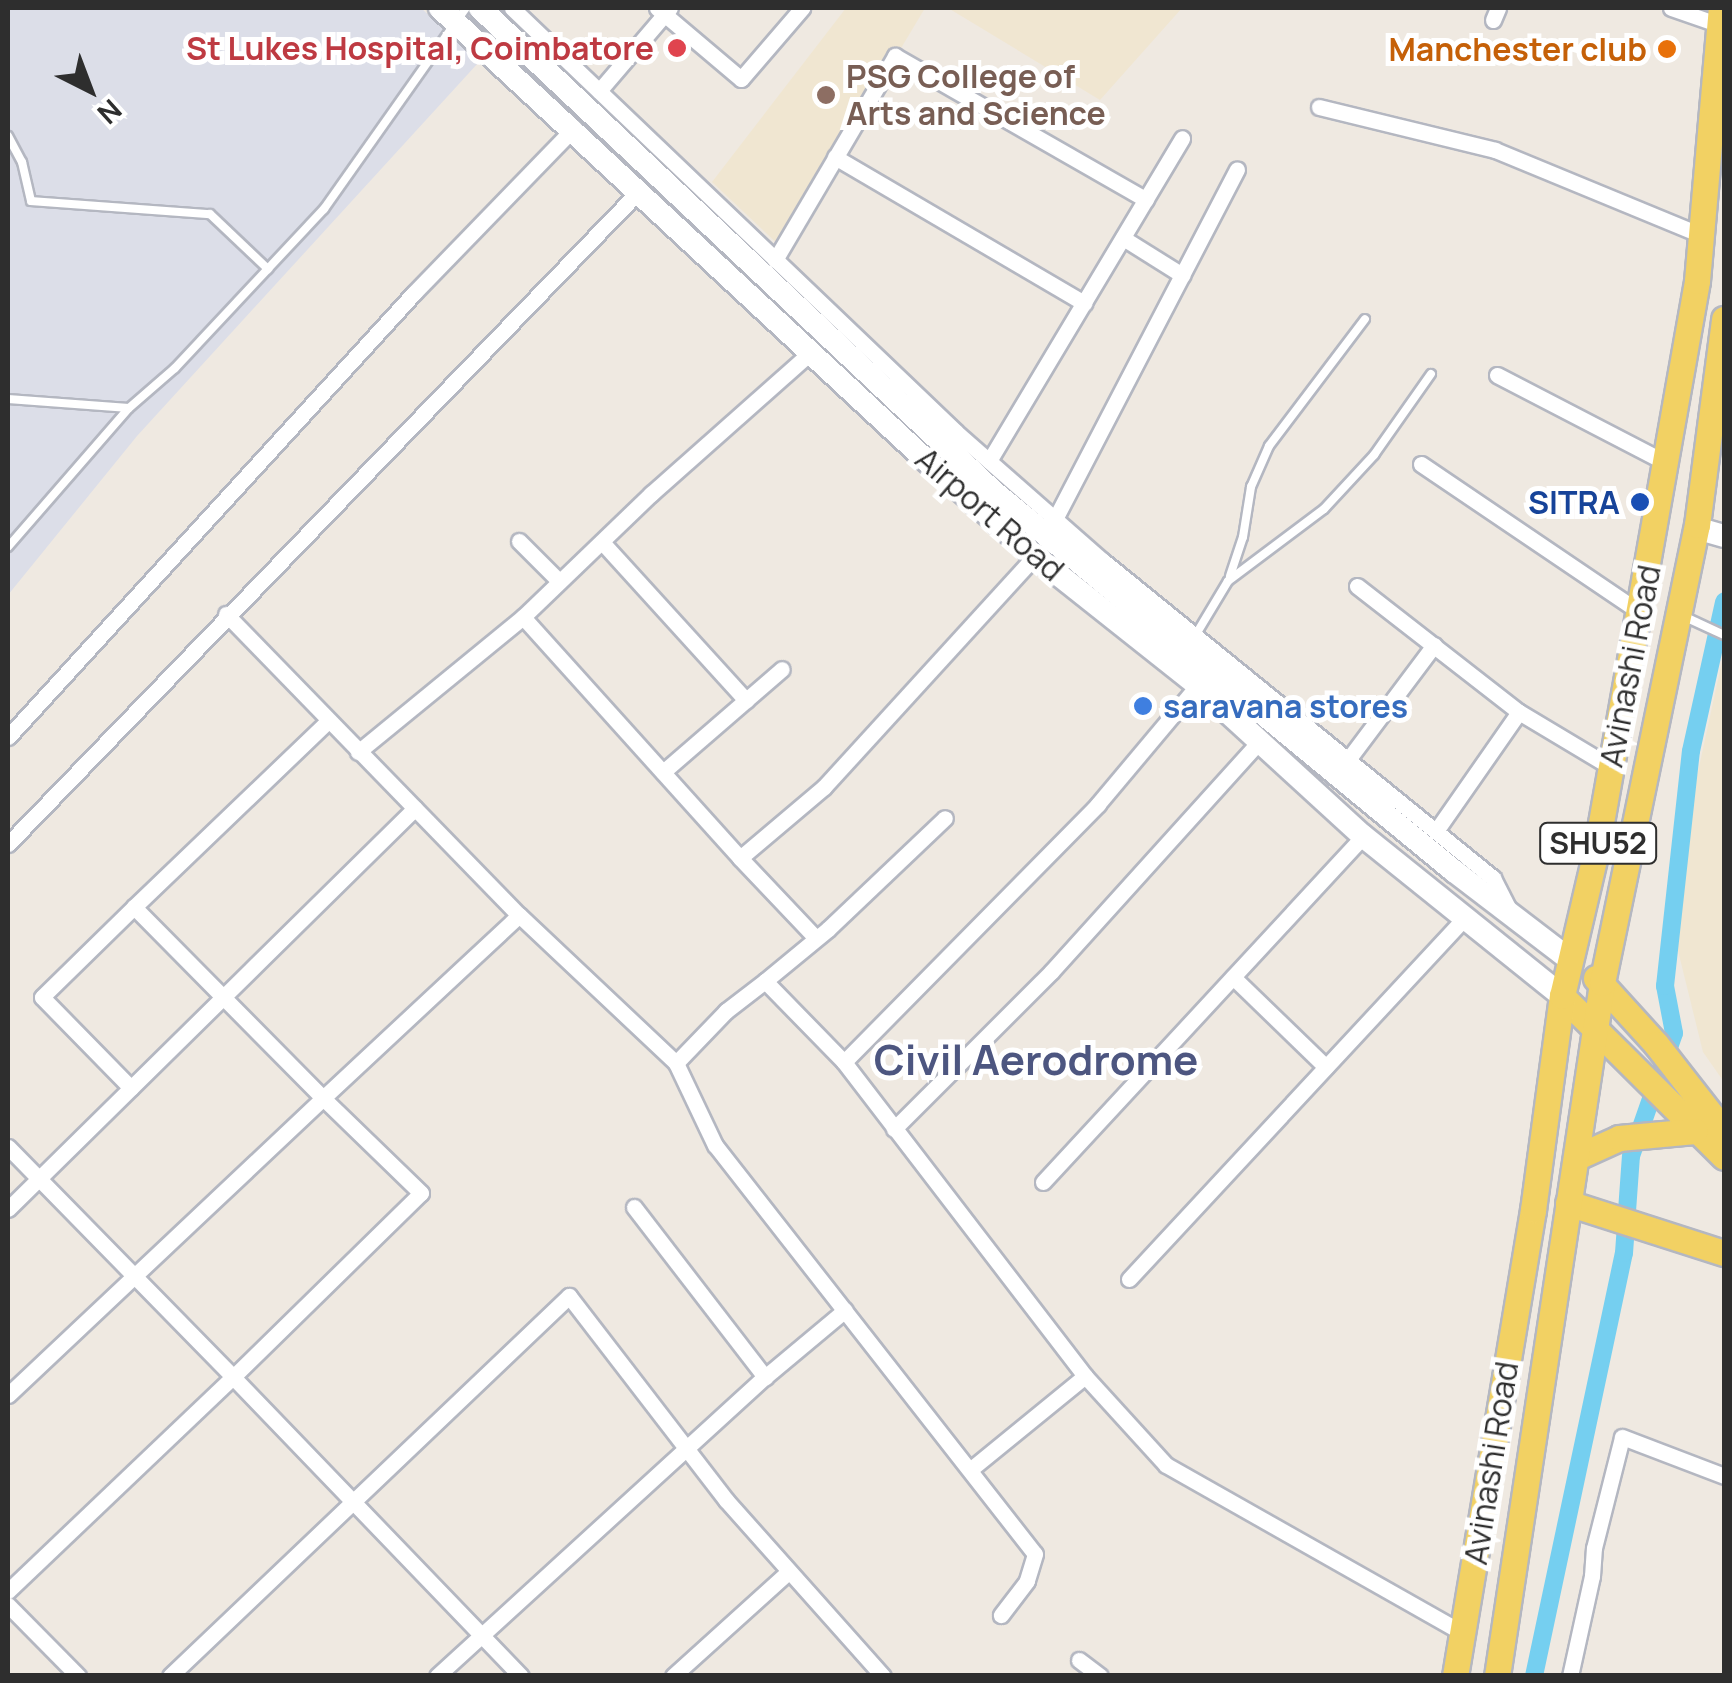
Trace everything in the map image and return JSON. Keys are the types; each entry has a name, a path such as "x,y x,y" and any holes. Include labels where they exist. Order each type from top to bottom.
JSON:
{"main road":[{"name":"Avinashi Road","path":"1456,1670 1533,1210 1562,996 1596,852 1698,281 1720,16"},
{"name":"Avinashi Road","path":"1497,1675 1578,1206 1577,1157 1602,983 1696,528 1724,319"},
{"path":"1569,959 1602,983 1686,1080 1724,1131"},
{"path":"1562,996 1724,1157"},
{"path":"1577,1157 1619,1138 1690,1125"},
{"path":"1578,1206 1664,1230 1724,1253"},
{"path":"1456,1670 1497,1675"}],"street":[{"name":"Airport Road","path":"480,8 994,492 1569,959"},
{"path":"512,8 989,461 1195,636 1494,878 1510,914"},
{"path":"599,91 664,10 740,79 802,8"},
{"path":"1671,8 1720,16"},
{"name":"Airport Road","path":"454,12 639,191 1036,556 1198,685 1363,836 1562,996"},
{"path":"776,260 895,56 1146,200"},
{"path":"1318,107 1495,150 1700,235"},
{"path":"8,738 414,292 574,128"},
{"path":"989,461 1182,138"},
{"path":"835,158 1084,303"},
{"path":"1055,519 1237,170"},
{"path":"8,844 226,614 639,191"},
{"path":"1123,238 1182,275"},
{"path":"358,752 523,617 558,580 812,351"},
{"path":"1497,375 1665,462"},
{"path":"1421,464 1641,612"},
{"path":"1696,528 1724,536"},
{"path":"518,541 558,580"},
{"path":"602,542 746,700"},
{"path":"740,858 824,786 1036,556"},
{"path":"1357,586 1519,712 1610,767"},
{"path":"226,614 519,916 676,1062 714,1146 1035,1554 1027,1582 1001,1615"},
{"path":"523,617 816,938"},
{"path":"1347,761 1434,646"},
{"path":"663,772 782,669"},
{"path":"844,1062 1098,804 1198,685"},
{"path":"1436,831 1519,712"},
{"path":"131,1088 42,996 328,721"},
{"path":"894,1130 1050,972 1258,743"},
{"path":"8,1209 415,808"},
{"path":"676,1062 726,1011 816,938 944,818"},
{"path":"1042,1182 1363,836"},
{"path":"8,1591 421,1193 134,907"},
{"path":"8,1395 519,916"},
{"path":"1129,1279 1465,918"},
{"path":"1233,976 1326,1067"},
{"path":"766,981 844,1062 1085,1376 1166,1464 1463,1634"},
{"path":"8,1146 521,1676"},
{"path":"634,1207 765,1376"},
{"path":"170,1676 569,1296 686,1448 872,1672"},
{"path":"436,1676 765,1376 845,1310"},
{"path":"971,1469 1085,1376"},
{"path":"1570,1676 1594,1548 1622,1437 1724,1476"},
{"path":"673,1676 788,1572"},
{"path":"8,1605 78,1676"},
{"path":"1079,1660 1100,1676"}],"lane":[{"path":"8,547 129,408 175,368 324,208 454,12"},
{"path":"8,136 22,162 31,201 210,214 268,269"},
{"path":"1195,636 1228,581 1243,538 1251,487 1268,446 1365,320"},
{"path":"1228,581 1324,510 1374,455 1431,374"},
{"path":"8,399 129,408"},
{"path":"1678,613 1724,635"}],"shaded area":[{"path":"8,8 421,8 479,62 137,436 8,595"},
{"name":"PSG College of Arts and Science","path":"846,8 925,8 782,248 712,182"},
{"name":"PSG College of Arts and Science","path":"948,8 1182,8 1100,100"},
{"path":"1724,652 1724,1082 1703,1052 1668,910"}],"waterway":[{"path":"1534,1676 1624,1253 1631,1156 1674,1033 1665,986 1691,751 1724,602"}],"place":[{"name":"St Lukes Hospital, Coimbatore","path":"677,48"},
{"name":"Manchester club","path":"1667,49"},
{"name":"PSG College of Arts and Science","path":"826,95"},
{"name":"SITRA","path":"1640,502"},
{"name":"saravana stores","path":"1143,706"}],"district":[{"name":"Civil Aerodrome","path":"1036,1059"}]}
